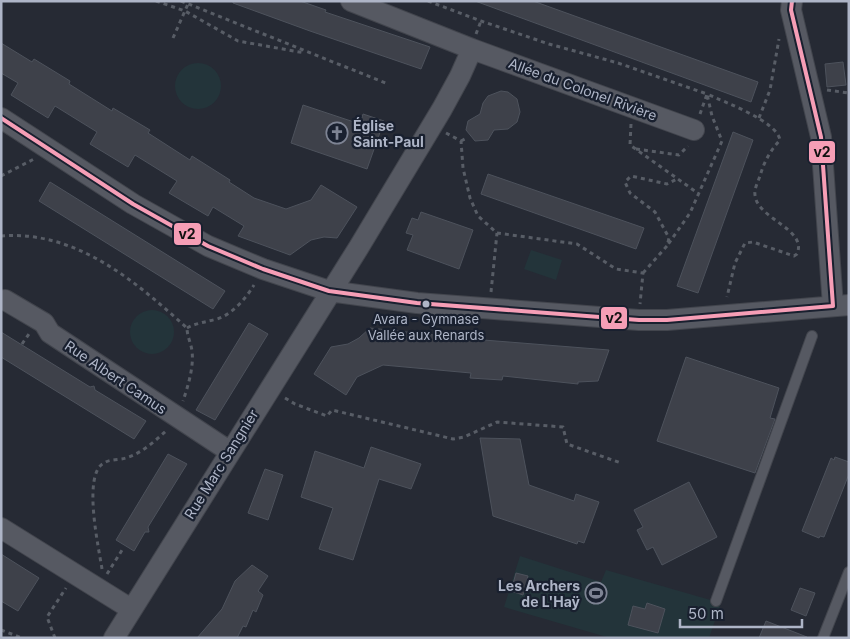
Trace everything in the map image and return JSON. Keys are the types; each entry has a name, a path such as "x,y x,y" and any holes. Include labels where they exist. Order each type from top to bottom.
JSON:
{"street":[{"path":"1,118 133,204 199,242 263,269 330,291 417,303 489,310 639,320 841,306 821,137 791,10 792,1"},
{"name":"Allée du Colonel Rivière","path":"353,2 472,49 694,130"},
{"path":"330,291 432,126 460,76 472,49"},
{"name":"Rue Marc Sangnier","path":"114,638 330,291"},
{"name":"Rue Albert Camus","path":"5,300 44,323 50,333 229,451"},
{"path":"1,528 131,609"}],"lane":[{"path":"716,602 812,336"},
{"path":"822,638 849,572"}],"path":[{"path":"156,1 185,11 238,41 313,54"},
{"path":"181,1 388,84"},
{"path":"428,1 498,27 618,63 707,94 712,116 722,141 690,213 667,246 643,273 639,320"},
{"path":"174,38 188,4"},
{"path":"759,118 768,96 779,38"},
{"path":"632,106 630,145 698,194"},
{"path":"432,126 461,141"},
{"path":"725,315 730,280 745,243 753,242 794,256 799,250 796,237 761,208 755,198 755,189 767,156 780,137"},
{"path":"461,141 467,138"},
{"path":"461,141 463,168 470,198 478,216 497,233 577,244 616,269 643,273"},
{"path":"1,176 35,158 54,153"},
{"path":"667,246 669,238 655,212 630,193 625,182 631,176 667,184 677,179"},
{"path":"489,310 497,233"},
{"path":"1,236 18,234 57,240 105,262 146,291 187,328"},
{"path":"187,328 219,318 232,311 253,287 263,269"},
{"path":"124,547 104,579 93,508 95,475 99,466 105,462 125,458 144,449 177,418 192,366 192,350 186,335 187,328"},
{"path":"22,344 29,334"},
{"path":"270,388 295,404 327,416 332,410 453,439 497,422 563,426 567,444 621,462"},
{"path":"55,638 47,616 74,574"},
{"path":"1,630 22,638"}],"shaded area":[{"path":"203,63 215,69 220,77 220,95 215,103 207,108 193,109 181,103 176,95 175,81 181,69 189,64"},
{"path":"531,250 562,260 556,280 524,269"},
{"path":"152,310 164,314 170,320 174,332 170,344 164,350 152,354 140,350 134,344 130,332 134,320 140,314"},
{"name":"Les Archers de L'Haÿ","path":"520,556 601,582 606,570 721,603 709,638 610,638 504,607"}],"building":[{"path":"233,1 300,1 326,10 325,12 430,47 421,69 310,31 233,3"},
{"path":"475,1 533,1 758,82 751,102"},
{"path":"1,43 32,62 34,59 70,81 69,84 112,111 113,108 150,130 148,133 190,160 192,156 254,198 286,209 311,200 321,185 357,207 337,238 324,237 311,240 290,255 238,236 244,226 213,207 208,216 169,193 177,181 135,155 128,167 90,144 97,132 55,106 48,118 11,95 18,83 1,73"},
{"path":"843,62 846,85 827,87 825,64"},
{"path":"501,91 508,92 517,99 520,112 517,122 508,129 494,130 488,140 475,141 466,130 468,121 480,114 483,103 488,96"},
{"name":"Église Saint-Paul","path":"303,105 360,124 363,114 384,121 367,169 291,143"},
{"path":"733,132 753,140 698,293 677,286"},
{"path":"488,174 644,228 636,249 481,194"},
{"path":"50,182 225,291 213,309 39,201"},
{"path":"421,212 473,230 459,269 407,250 413,235 406,233 412,218 418,220"},
{"path":"249,323 268,334 215,420 196,410"},
{"path":"370,328 471,339 609,350 598,381 578,382 578,384 503,376 502,380 470,378 471,373 383,365 357,377 346,395 314,374 331,347 348,344 359,338"},
{"path":"1,332 90,387 94,386 95,390 146,421 134,439 1,357"},
{"path":"686,357 779,388 770,418 775,419 755,473 657,441"},
{"path":"480,438 520,439 529,485 574,501 576,494 599,502 584,543 578,541 577,544 493,516"},
{"path":"371,447 421,464 411,489 379,479 353,560 319,549 333,508 301,497 315,451 364,468"},
{"path":"168,454 187,464 148,527 149,532 145,532 134,551 116,540"},
{"path":"835,457 849,462 849,474 824,537 820,536 819,538 802,531 831,458 834,460"},
{"path":"265,469 283,475 268,520 248,513"},
{"path":"689,482 717,537 662,565 653,547 647,550 637,530 643,527 634,510"},
{"path":"1,554 39,578 18,611 1,601"},
{"path":"252,565 268,576 258,591 263,595 256,612 253,610 246,627 243,626 237,638 197,638 222,609 235,581"},
{"path":"516,573 528,576 523,595 511,591"},
{"path":"800,588 815,593 806,616 791,610"},
{"path":"647,603 665,609 658,633 628,625 633,606 645,609"},
{"path":"766,621 807,637 807,638 759,638"}],"transit line":[{"name":"v2","path":"792,1 791,10 821,137 833,306"},
{"name":"v2","path":"1,118 133,204 208,246 263,269 329,291 417,303 639,320 667,320 833,306"}],"place":[{"name":"Église Saint-Paul","path":"337,133"},
{"name":"Avara - Gymnase Vallée aux Renards","path":"426,304"},
{"name":"Les Archers de L'Haÿ","path":"596,593"}]}
